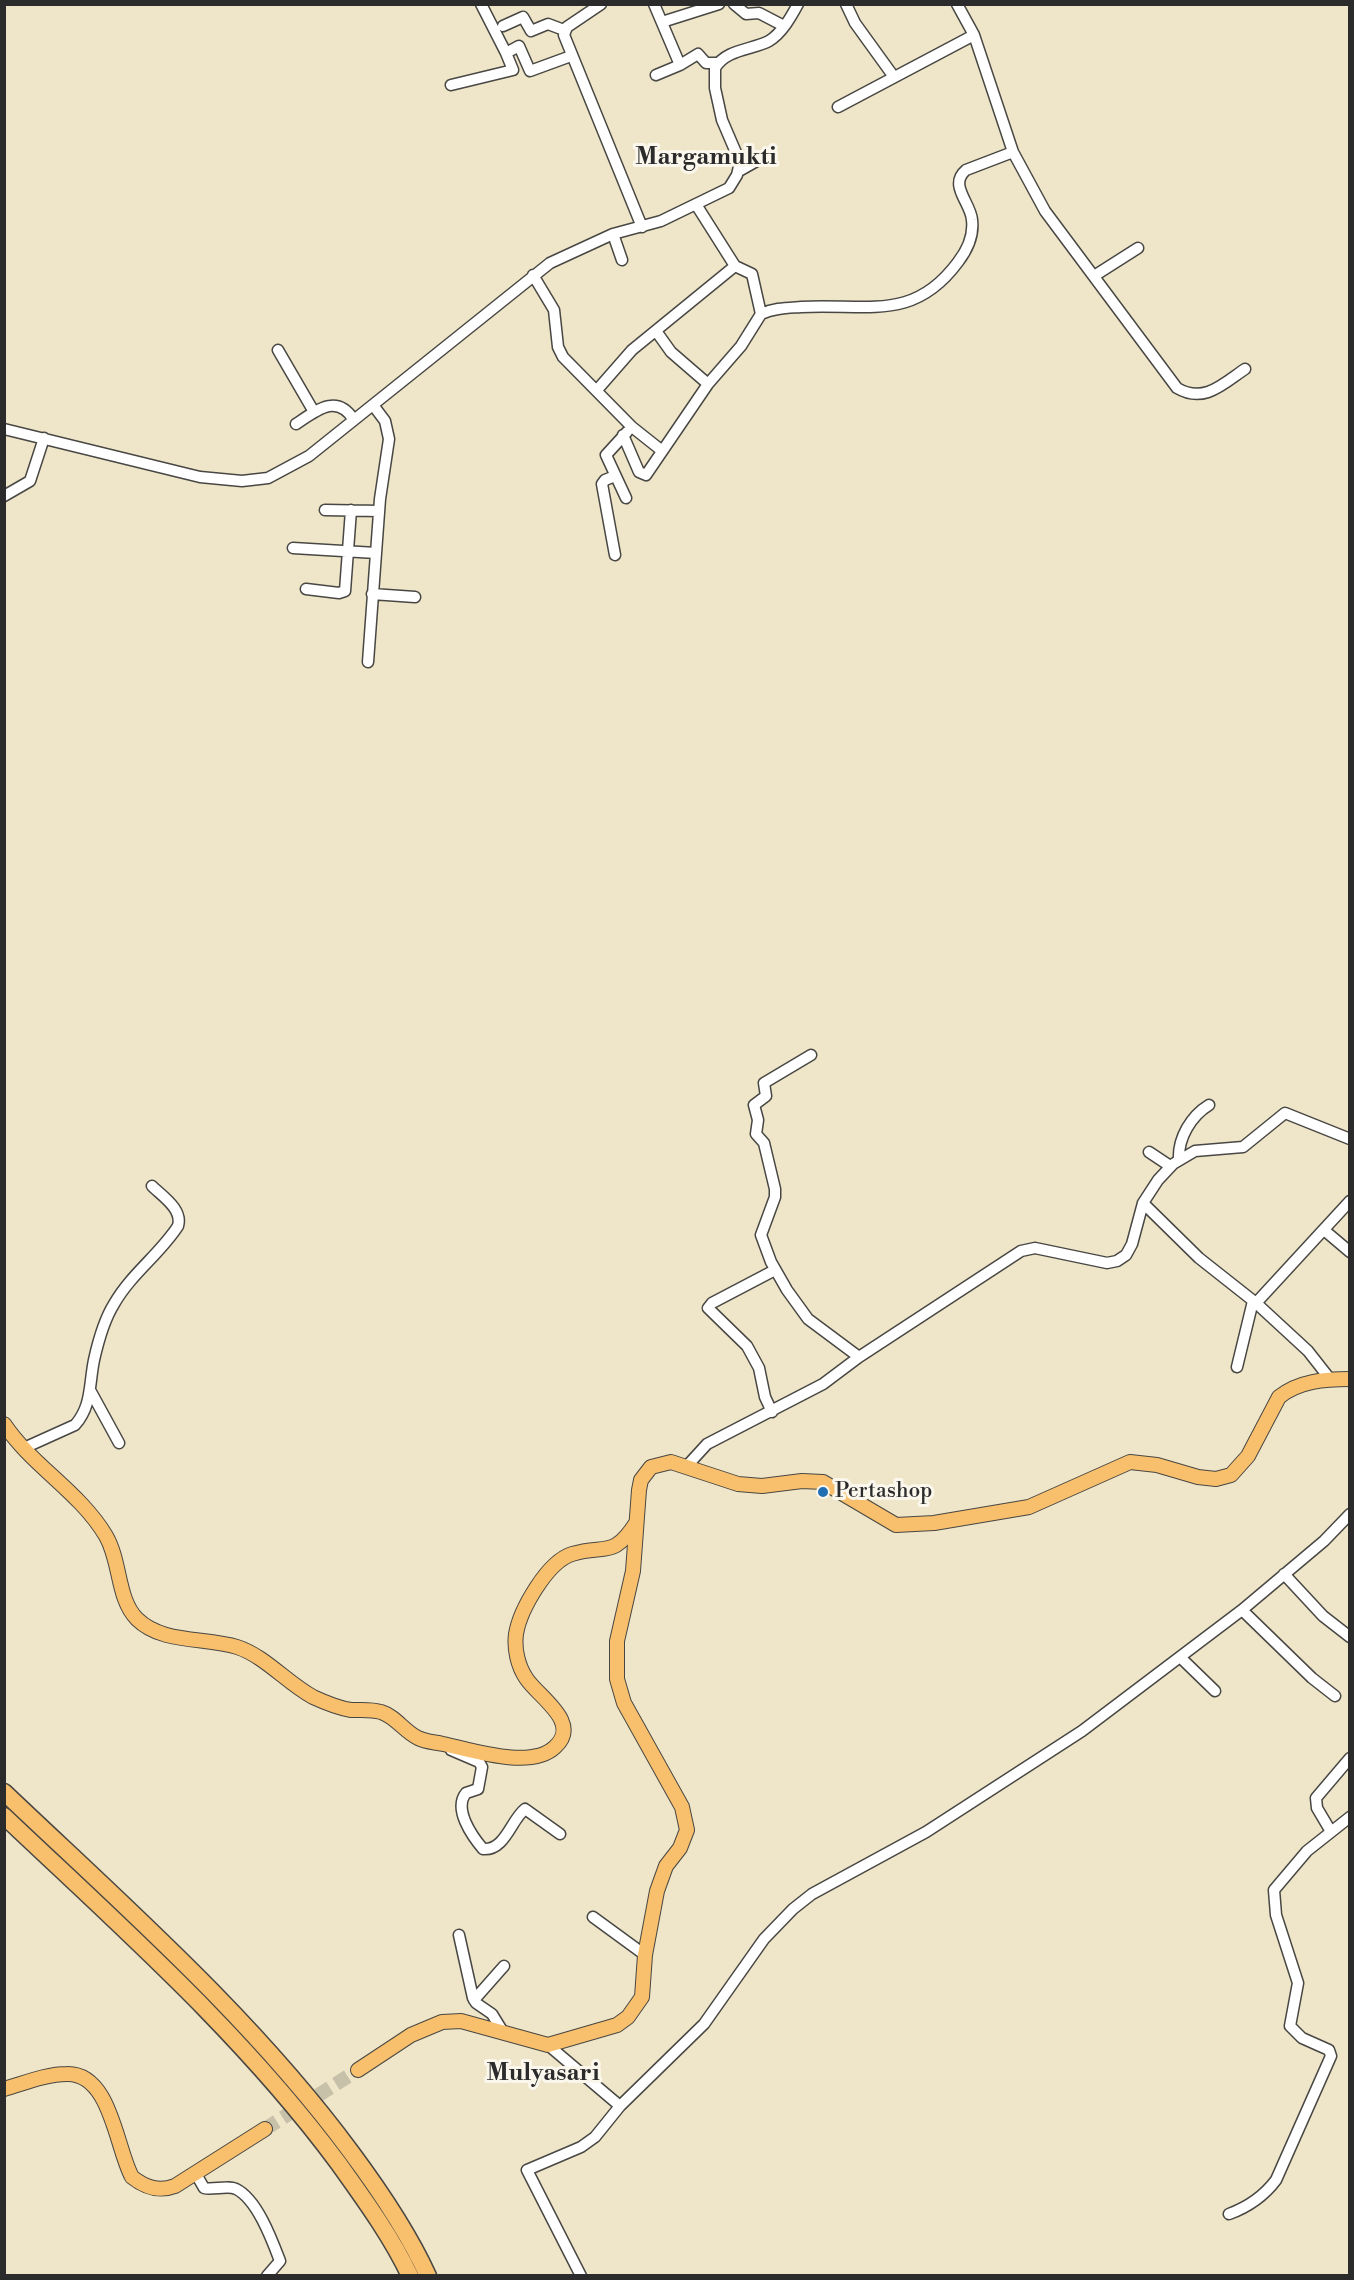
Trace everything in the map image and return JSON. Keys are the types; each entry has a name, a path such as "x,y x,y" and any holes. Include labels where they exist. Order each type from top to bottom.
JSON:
{"highway":[{"path":"4,1792 179,1959 250,2031 322,2113 375,2186 418,2253 428,2276"},
{"path":"4,1816 238,2043 322,2141 361,2195 410,2276"}],"main road":[{"path":"358,2070 411,2035 442,2022 461,2021 548,2045 607,2029 628,2017 642,1997 645,1955 662,1876 680,1848 687,1830 682,1807 624,1703 617,1678 617,1641 633,1571 639,1490 641,1480 651,1467 665,1462 738,1485 762,1486 801,1480 823,1482 896,1525 934,1523 1029,1507 1130,1462 1157,1465 1198,1477 1216,1479 1231,1475 1248,1456 1279,1397 1299,1385 1330,1379 1350,1379"},
{"path":"4,1424 24,1448 80,1504 107,1537 121,1576 122,1595 129,1611 146,1626 186,1639 238,1647 293,1684 329,1704 341,1708 381,1712 416,1737 485,1753 526,1758 548,1753 556,1747 563,1734 564,1726 554,1709 532,1686 520,1669 516,1650 519,1624 528,1601 563,1559 579,1553 603,1551 617,1546 636,1523"},
{"path":"617,1546 627,1557 633,1571"},
{"path":"4,2090 49,2076 70,2073 84,2077 100,2092 132,2177 149,2187 167,2189 196,2174 265,2129"}],"street":[{"path":"451,85 513,69 481,4"},
{"path":"564,30 601,4"},
{"path":"654,4 680,65"},
{"path":"662,22 719,4"},
{"path":"734,4 746,14 759,13 784,26"},
{"path":"739,171 738,153 722,120 714,74 718,63 730,55 770,40 784,26 798,4"},
{"path":"846,4 855,22 894,77"},
{"path":"957,4 974,35 1013,152 1045,211 1177,388 1193,395 1208,393 1245,369"},
{"path":"503,26 523,17 531,31 549,24 564,30"},
{"path":"564,30 571,56 642,226"},
{"path":"838,106 974,35"},
{"path":"506,53 519,46 530,71 571,56"},
{"path":"656,75 698,54 704,62 718,63"},
{"path":"623,435 642,475 649,472 661,450 708,384 741,346 761,314 780,308 816,306 883,308 912,301 932,290 945,279 968,246 972,217 959,186 963,173 1013,152"},
{"path":"4,429 177,473 242,481 268,478 309,456 550,263 613,234 697,206 729,188 739,171 762,158"},
{"path":"697,206 735,266 752,274 761,314"},
{"path":"613,234 622,260"},
{"path":"1094,276 1138,248"},
{"path":"597,390 632,350 735,266"},
{"path":"533,275 554,310 560,352 632,427 661,450"},
{"path":"656,331 671,352 708,384"},
{"path":"278,350 314,412"},
{"path":"296,424 314,412 339,405 346,408 354,420"},
{"path":"368,662 379,511 389,439 385,421 373,405"},
{"path":"626,498 606,454 632,427"},
{"path":"4,496 30,481 44,438"},
{"path":"615,476 602,483 615,555"},
{"path":"325,510 379,511"},
{"path":"306,589 339,593 345,591 350,550 351,510"},
{"path":"293,548 376,553"},
{"path":"372,594 415,597"},
{"path":"811,1055 764,1083 766,1096 754,1106 758,1120 756,1134 764,1143 775,1189 775,1197 761,1235 773,1266 808,1319 859,1357"},
{"path":"1174,1163 1187,1127 1209,1106"},
{"path":"686,1467 707,1444 823,1384 859,1357 1021,1251 1035,1248 1107,1263 1117,1261 1126,1255 1132,1244 1143,1203 1158,1179 1174,1163 1195,1150 1242,1148 1285,1113 1350,1139"},
{"path":"1149,1152 1174,1163"},
{"path":"24,1448 75,1425 85,1412 94,1360 113,1304 135,1274 176,1230 180,1222 176,1210 152,1186"},
{"path":"1238,1367 1255,1302 1350,1201"},
{"path":"1143,1203 1199,1258 1255,1302 1308,1351 1330,1379"},
{"path":"1324,1230 1350,1252"},
{"path":"772,1412 765,1397 759,1368 747,1346 708,1308 712,1303 773,1266"},
{"path":"90,1390 119,1443"},
{"path":"581,2276 527,2170 581,2147 601,2130 620,2106 704,2024 767,1934 812,1894 926,1832 1082,1731 1242,1610 1350,1514"},
{"path":"1284,1574 1323,1616 1350,1637"},
{"path":"1242,1610 1312,1678 1335,1696"},
{"path":"1181,1658 1215,1690"},
{"path":"441,1743 482,1765 478,1789 466,1793 462,1802 468,1829 483,1848 488,1849 501,1841 525,1809 561,1834"},
{"path":"1330,1830 1317,1808 1316,1798 1350,1758"},
{"path":"1229,2214 1241,2210 1262,2196 1276,2180 1331,2056 1329,2050 1298,2035 1290,2026 1298,1983 1276,1915 1274,1899 1278,1882 1330,1830 1350,1817"},
{"path":"593,1917 645,1955"},
{"path":"459,1935 474,2000 492,2014 502,2032"},
{"path":"474,2000 504,1966"},
{"path":"548,2045 620,2106"},
{"path":"196,2174 204,2188 235,2188 248,2198 270,2232 280,2261 267,2276"}],"tunnel":[{"path":"265,2129 358,2070"}],"place":[{"name":"Pertashop","path":"823,1492"}],"district":[{"name":"Margamukti","path":"706,158"},
{"name":"Mulyasari","path":"543,2074"}]}
